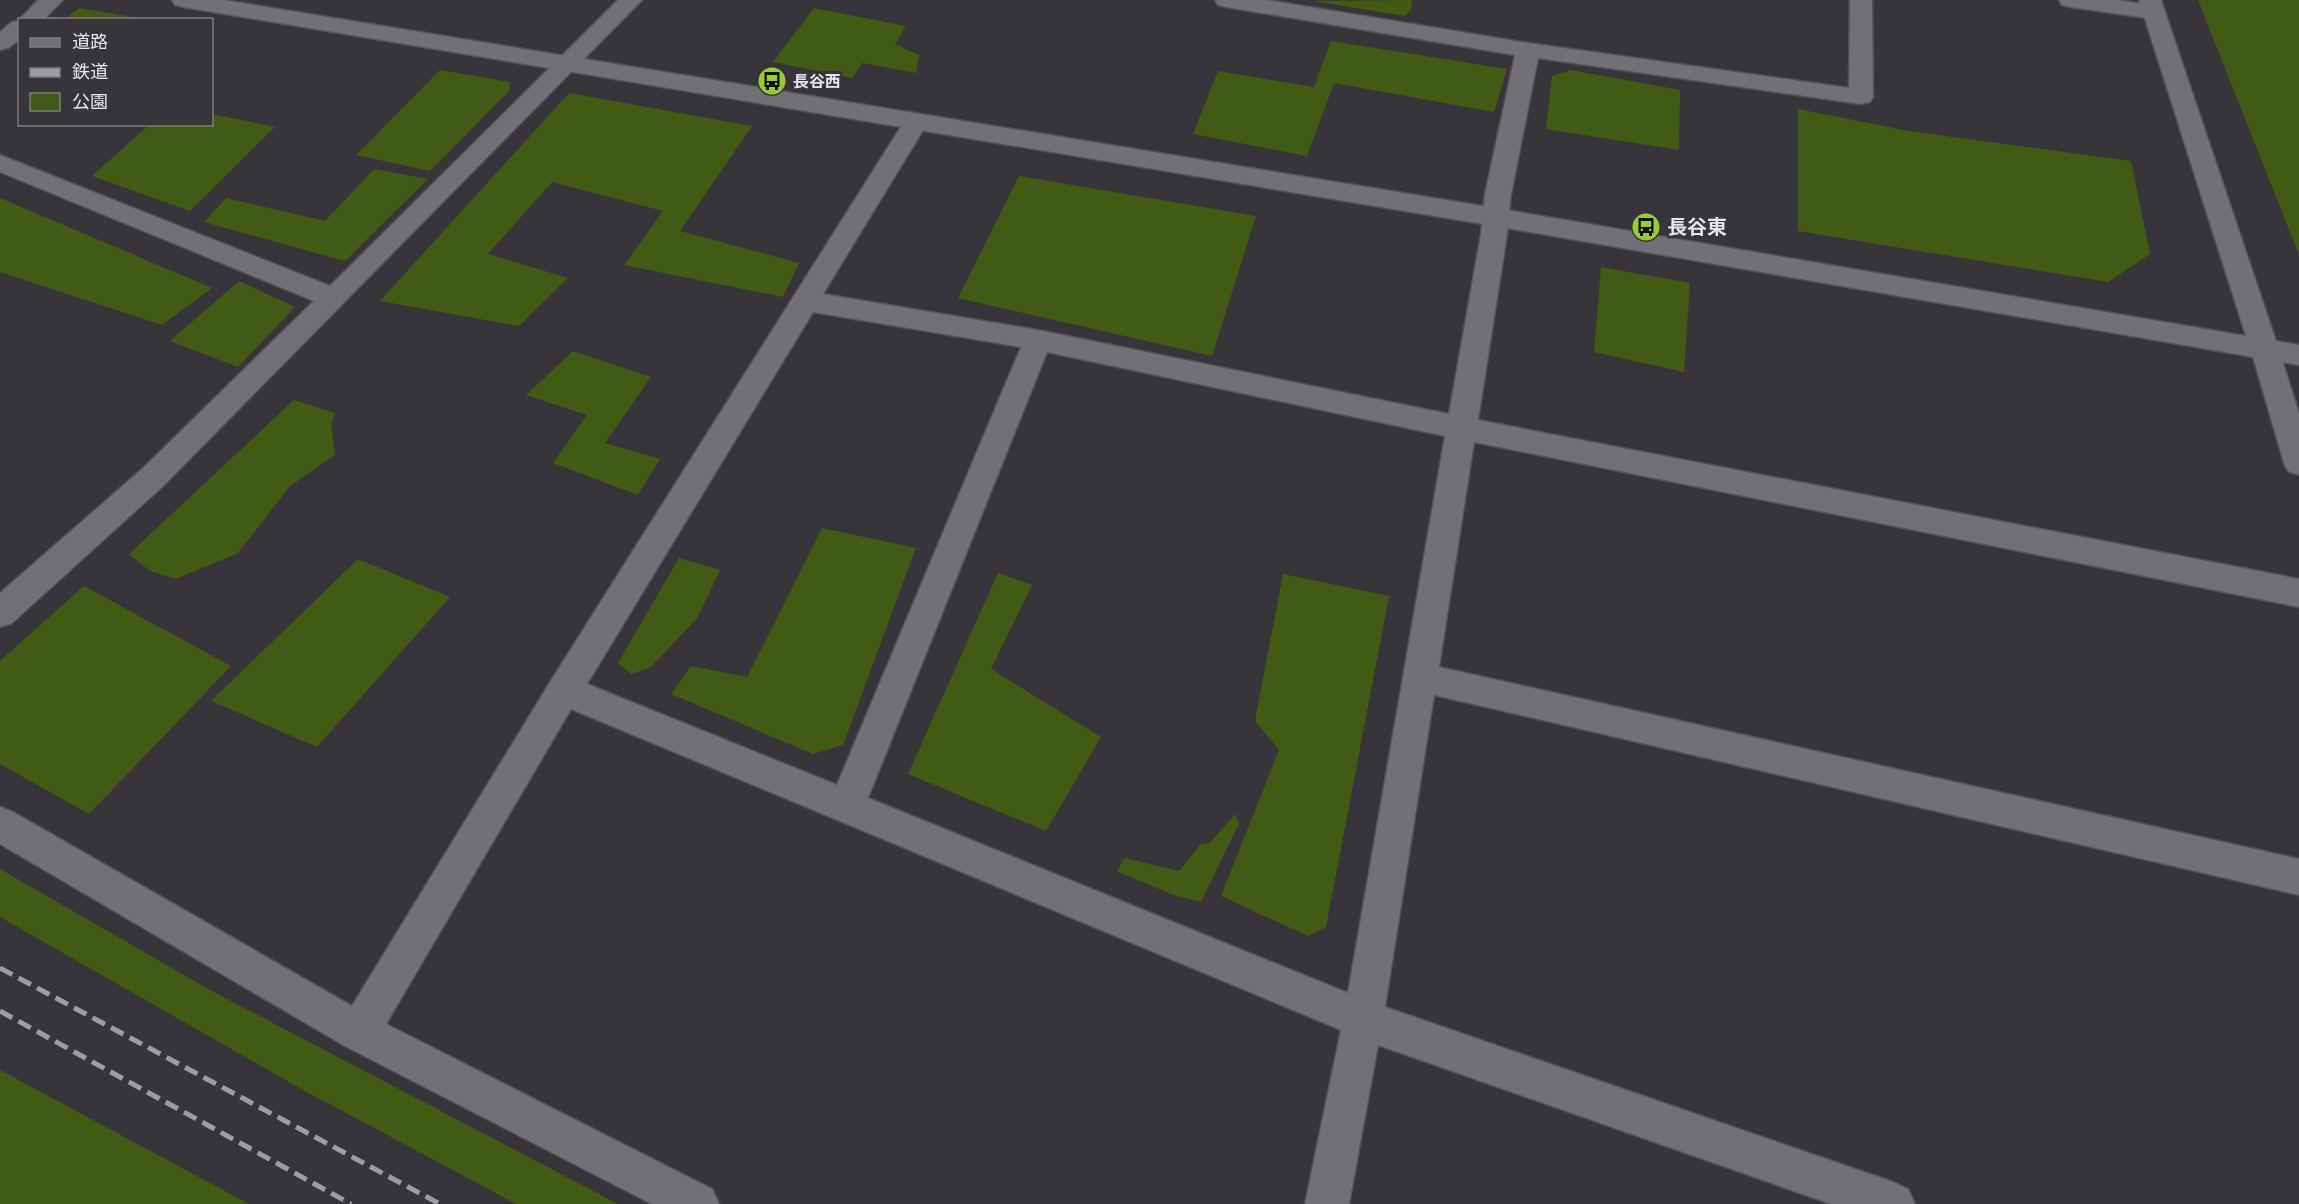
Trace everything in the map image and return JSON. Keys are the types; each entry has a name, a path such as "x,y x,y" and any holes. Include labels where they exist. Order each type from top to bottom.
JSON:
{"street":[{"path":"31,18 52,0"},
{"path":"183,0 570,62 915,122 1495,217 2299,355"},
{"path":"0,613 152,478 631,0"},
{"path":"1226,0 1279,4 1528,50 1861,97 1861,0"},
{"path":"2070,0 2152,6 2265,350 2299,463"},
{"path":"0,43 18,29"},
{"path":"1327,1204 1363,1019 1495,217 1528,50"},
{"path":"359,1032 564,690 915,122"},
{"path":"0,163 334,298"},
{"path":"805,301 1038,340 1461,428 2299,593"},
{"path":"846,808 1038,340"},
{"path":"1419,677 2299,877"},
{"path":"564,690 1363,1019 1893,1204"},
{"path":"0,824 359,1032 697,1204"}],"green space":[{"path":"1412,0 1411,10 1405,16 1313,1"},
{"path":"2198,0 2299,0 2299,255"},
{"path":"79,8 138,18 66,18"},
{"path":"814,8 906,26 895,44 919,55 916,73 862,63 852,78 773,62"},
{"path":"1331,41 1507,69 1494,112 1334,83 1307,156 1193,134 1218,71 1314,87"},
{"path":"440,70 510,82 509,91 430,171 356,155"},
{"path":"1571,70 1680,90 1679,150 1546,129 1552,76"},
{"path":"569,93 752,126 680,231 799,263 783,297 624,265 663,211 552,182 488,254 568,278 519,326 380,301"},
{"path":"1798,109 1909,131 2131,161 2150,254 2108,282 1798,231"},
{"path":"213,114 275,127 190,211 92,176 148,126 213,126"},
{"path":"374,169 428,179 345,261 204,222 226,198 325,221"},
{"path":"1019,176 1256,216 1212,356 958,298"},
{"path":"0,198 212,288 162,325 0,272"},
{"path":"1601,267 1690,283 1684,372 1594,352"},
{"path":"239,281 295,307 238,367 170,341"},
{"path":"573,351 651,377 605,443 660,459 638,495 553,463 587,415 526,395"},
{"path":"294,400 335,413 331,424 335,455 290,486 238,553 176,579 150,571 129,554"},
{"path":"822,528 916,548 843,745 813,754 671,694 691,666 747,677"},
{"path":"679,558 720,570 698,617 651,667 631,674 618,663"},
{"path":"358,559 450,597 317,747 211,701"},
{"path":"998,573 1032,585 991,669 1101,737 1046,831 908,774"},
{"path":"1283,574 1389,596 1326,927 1308,936 1221,896 1279,750 1255,721"},
{"path":"84,586 231,666 89,814 0,764 0,661"},
{"path":"1235,814 1239,824 1201,902 1173,895 1117,871 1125,858 1179,871 1201,844 1210,843"},
{"path":"0,869 210,990 618,1204 516,1204 305,1091 0,917"},
{"path":"0,1070 249,1204 0,1204"}],"railway":[{"path":"0,968 440,1204"},
{"path":"0,1011 351,1204"}],"place":[{"name":"長谷西","path":"772,81"},
{"name":"長谷東","path":"1646,227"}]}
